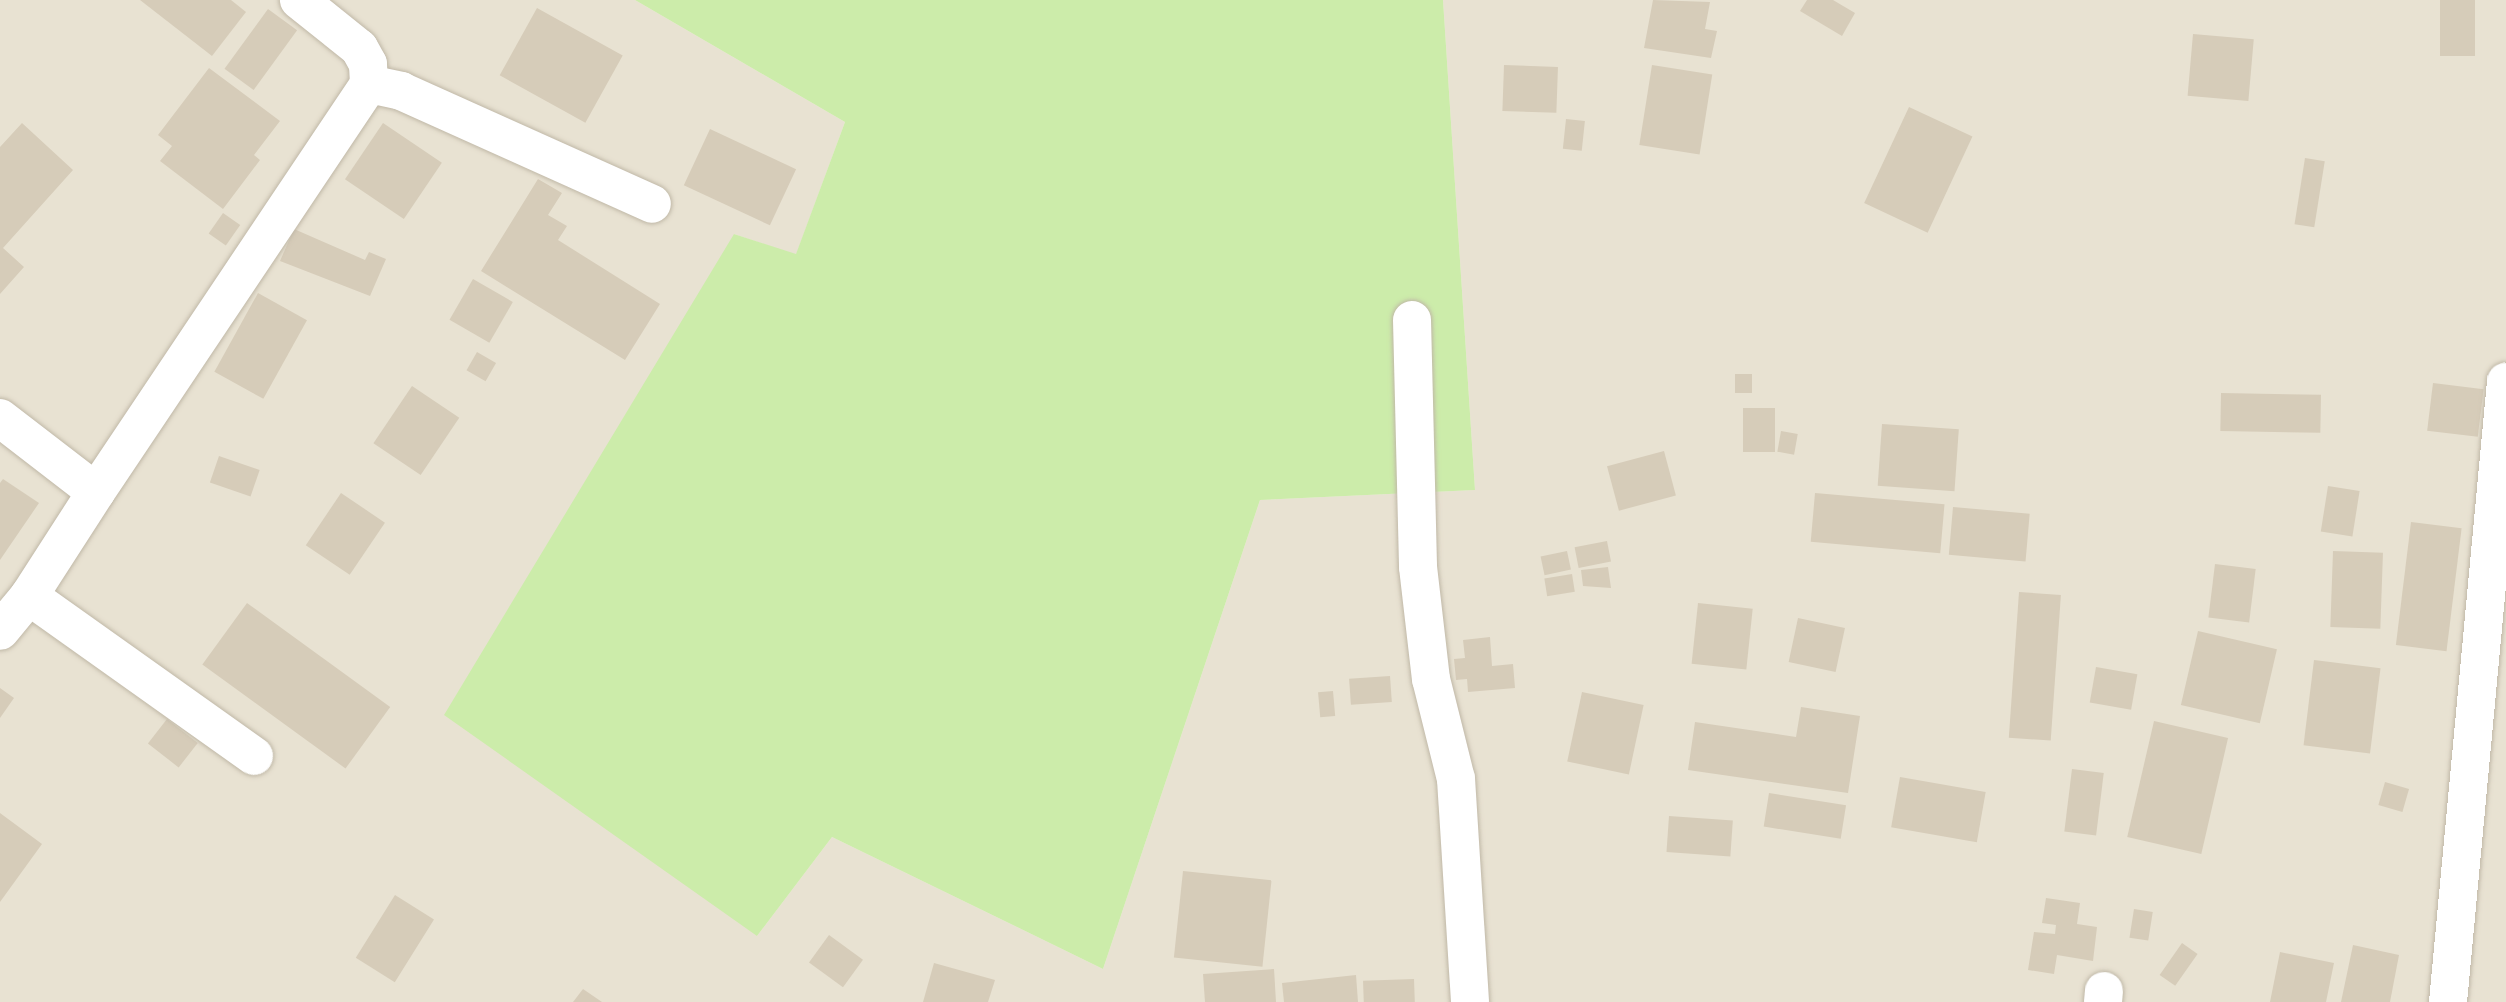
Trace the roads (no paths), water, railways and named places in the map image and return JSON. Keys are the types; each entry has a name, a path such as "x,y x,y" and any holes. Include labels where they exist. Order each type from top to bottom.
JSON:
{"street":[{"path":"0,631 29,596 369,84 371,75 359,48 299,0"},
{"path":"369,84 401,91 652,204"},
{"path":"1412,320 1418,567 1431,678 1455,779 1470,1002"},
{"path":"2448,1002 2506,382"},
{"path":"0,418 96,492"},
{"path":"29,596 254,755"}]}
